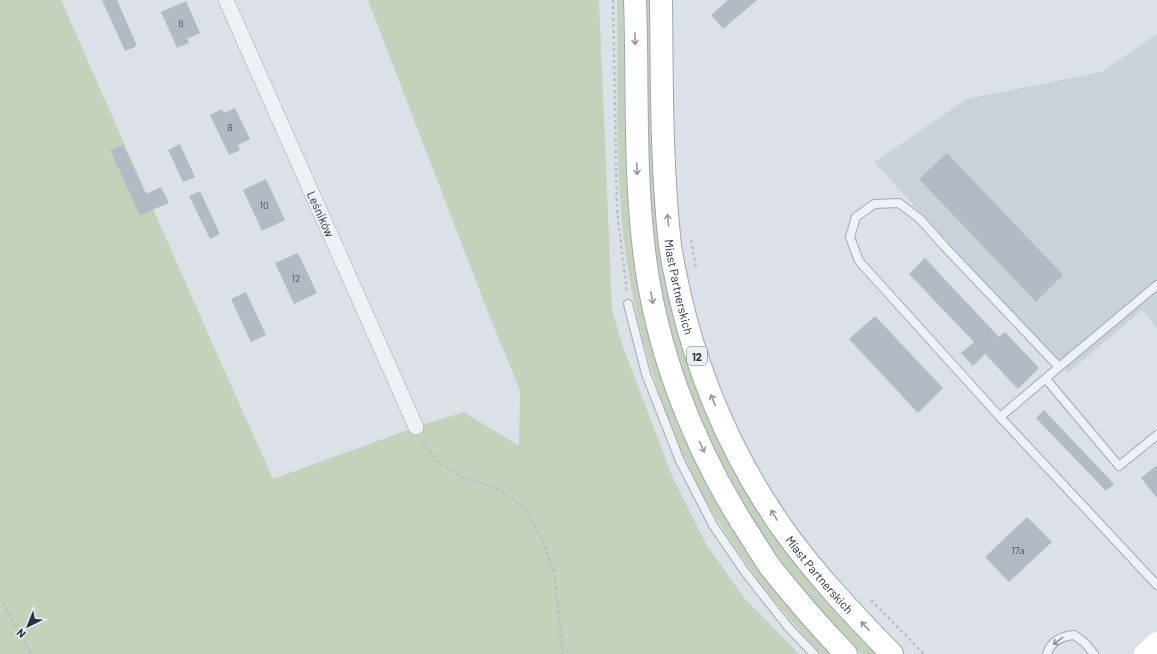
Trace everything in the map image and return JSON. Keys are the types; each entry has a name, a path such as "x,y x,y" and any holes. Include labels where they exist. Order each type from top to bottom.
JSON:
{"main road":[{"name":"12","path":"635,0 637,166 644,250 653,303 661,335 683,406 730,504 770,566 800,603 846,654"},
{"name":"Miast Partnerskich","path":"661,0 663,167 671,247 684,315 705,379 731,440 748,473 783,528 830,589 892,654"},
{"path":"1145,654 1157,643"}],"street":[{"name":"Leśników","path":"226,0 416,427"}],"lane":[{"path":"1059,367 910,210 899,202 874,204 856,217 850,237 859,261 1000,417 1157,585"},
{"path":"1000,417 1157,285"},
{"path":"628,304 646,374 680,461 713,525 745,572 789,628 814,654"},
{"path":"1046,379 1120,466 1157,435"},
{"path":"1047,654 1049,648 1057,640 1066,635 1074,635 1085,643 1094,654"}],"path":[{"path":"690,233 697,271"},
{"path":"416,427 428,448 440,464 461,476 503,492 523,507 542,539 554,571 562,654"},
{"path":"865,595 924,654"},
{"path":"0,598 31,654"}],"shaded area":[{"path":"1157,34 1157,328 1142,310 1068,373 874,162 967,99 1101,72"}],"green space":[{"path":"0,0 61,0 273,479 416,427 464,412 519,446 520,390 491,320 368,0 599,0 612,309 622,344 672,476 706,544 745,599 799,654 0,654"},
{"path":"617,0 623,0 625,143 630,229 634,262 645,316 793,611 830,654 821,654 792,622 751,571 715,516 694,477 676,437 646,353 627,266 622,222 619,178"},
{"path":"645,0 652,0 655,173 701,393 877,654 861,654 815,604 794,578 756,524 722,467 702,425 694,404 666,314 655,258 651,226 645,97"}],"building":[{"path":"102,0 117,0 137,46 125,51"},
{"path":"728,0 757,0 723,29 711,15"},
{"path":"186,1 200,33 187,39 189,43 177,48 161,12"},
{"path":"235,108 250,139 238,145 240,150 229,155 210,115 222,109 224,113"},
{"path":"180,144 195,177 183,182 168,150"},
{"path":"123,145 146,194 161,187 169,203 140,215 110,150"},
{"path":"947,153 1063,275 1036,302 919,179"},
{"path":"266,179 285,220 262,231 243,190"},
{"path":"200,191 220,234 210,239 189,196"},
{"path":"298,253 317,293 294,304 275,263"},
{"path":"925,258 999,337 1005,332 1039,368 1018,389 985,354 973,366 961,353 974,342 909,274"},
{"path":"246,292 266,335 251,342 231,299"},
{"path":"875,316 943,388 918,413 849,339"},
{"path":"1044,410 1114,484 1106,491 1036,418"},
{"path":"1157,465 1157,498 1141,478"},
{"path":"1027,517 1052,542 1009,582 985,557"}]}
